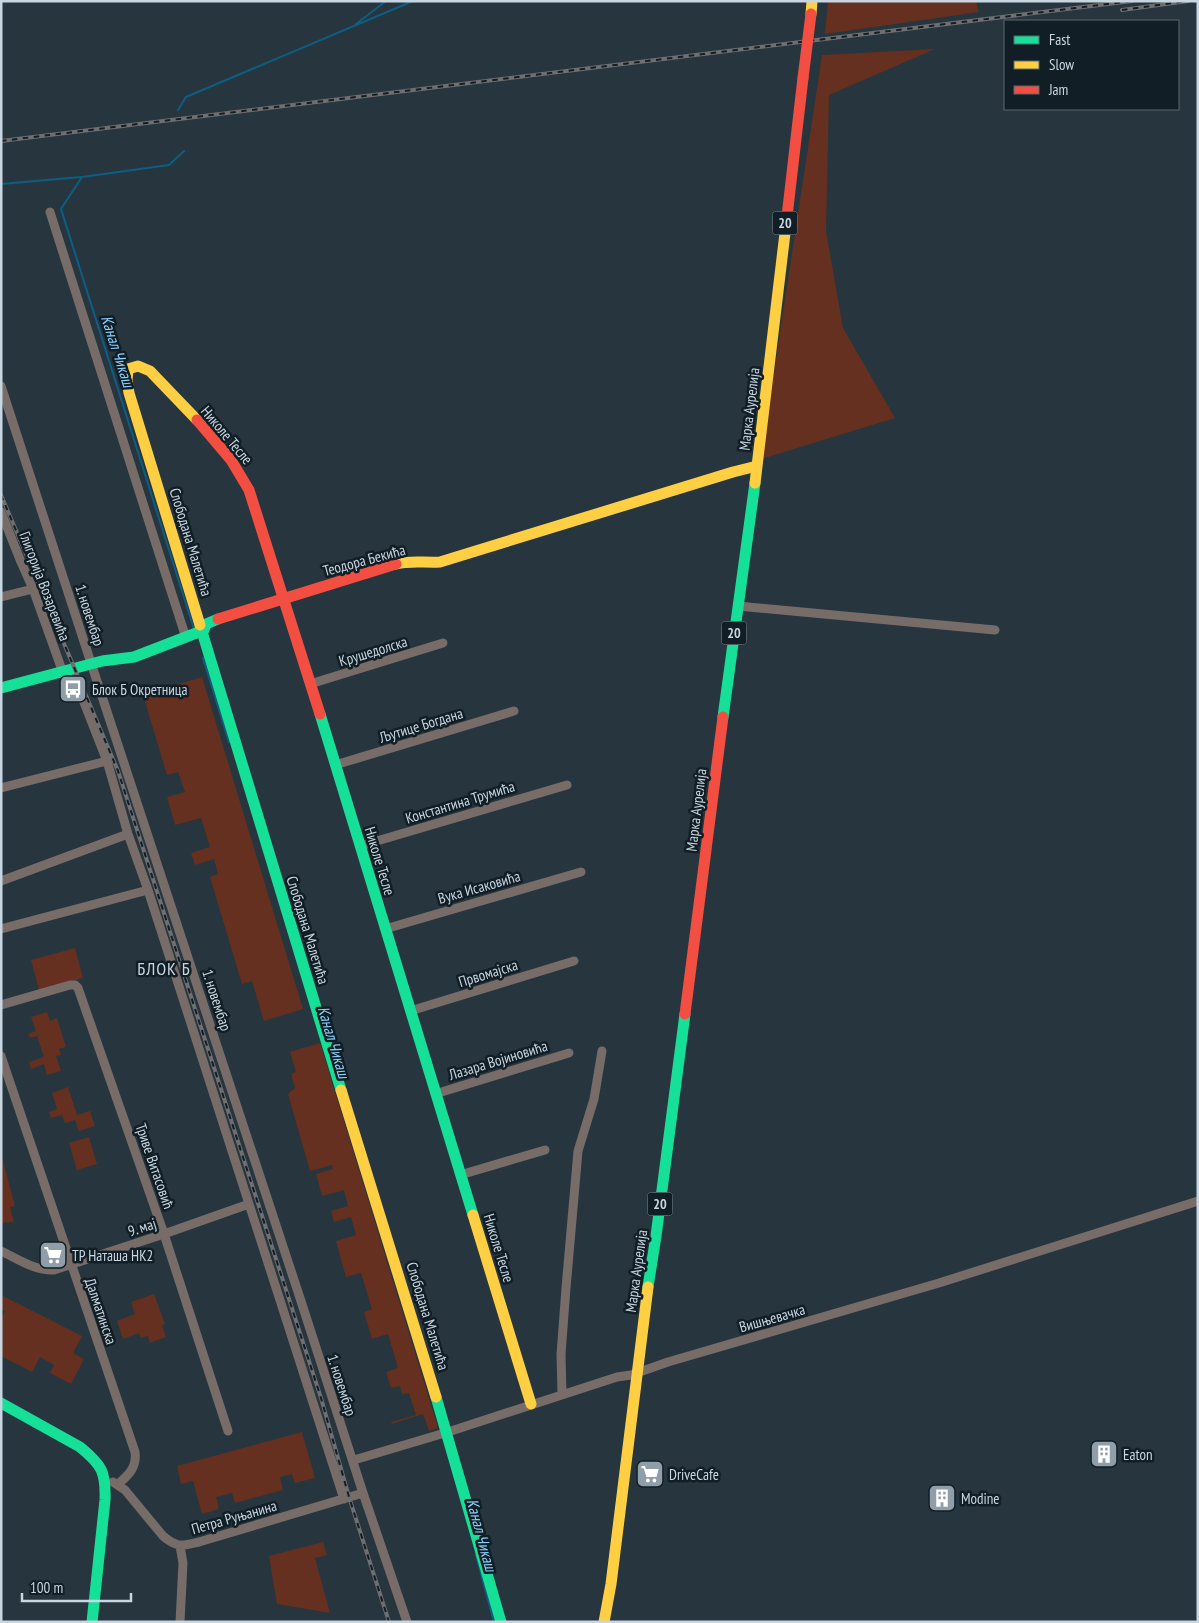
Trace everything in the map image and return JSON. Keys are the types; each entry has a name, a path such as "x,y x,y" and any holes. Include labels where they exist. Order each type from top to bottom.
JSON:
{"street":[{"name":"Марка Аурелија","path":"604,1622 611,1584 646,1297 669,1139 757,466 812,1"},
{"path":"50,212 188,638"},
{"name":"Николе Тесле","path":"136,366 148,369 154,373 242,474 249,490 284,598 531,1404"},
{"name":"Слободана Малетића","path":"136,366 128,369 127,380 130,393 320,1022 448,1432 501,1622"},
{"name":"1. новембар","path":"1,386 407,1622"},
{"name":"Теодора Бекића","path":"1,688 91,663 134,657 188,638 202,631 210,621 408,560 425,563 440,562 723,474 757,466"},
{"name":"Глигорија Возаревића","path":"1,512 67,670"},
{"path":"1,597 33,589"},
{"path":"738,606 995,630"},
{"name":"Крушедолска","path":"310,684 443,643"},
{"path":"67,670 107,761 128,834 148,890 344,1499"},
{"name":"Љутице Богдана","path":"335,765 514,711"},
{"path":"1,788 107,761"},
{"name":"Константина Трумића","path":"360,846 567,784"},
{"path":"1,881 128,834"},
{"name":"Вука Исаковића","path":"385,929 581,872"},
{"path":"1,928 148,890"},
{"name":"Првомајска","path":"410,1011 574,961"},
{"name":"Триве Витасовић","path":"1,1005 70,985 75,985 78,988 164,1234 228,1431"},
{"path":"562,1394 562,1354 566,1288 578,1151 594,1099 602,1051"},
{"name":"Лазара Војиновића","path":"435,1094 568,1053"},
{"name":"Далматинска","path":"2,1059 135,1452 136,1460 133,1469 118,1484"},
{"path":"460,1175 545,1150"},
{"name":"Вишњевачка","path":"354,1460 448,1432 617,1377 631,1376 668,1362 939,1283 1198,1201"},
{"name":"9. мај","path":"1,1251 34,1267 54,1270 249,1204"},
{"path":"1,1403 80,1447 101,1468 106,1481 105,1500 92,1622"},
{"path":"106,1481 118,1484"},
{"name":"Петра Руњанина","path":"118,1484 163,1536 170,1542 180,1546 199,1542 363,1492"},
{"path":"180,1546 183,1563 180,1622"}],"shaded area":[{"path":"828,1 976,1 979,12 825,34"},
{"path":"935,49 829,95 826,231 843,328 895,418 761,459 822,55"},
{"path":"202,677 303,1009 264,1021 252,981 242,984 210,877 218,874 214,859 195,865 191,853 210,847 201,818 175,825 167,797 185,792 178,772 167,775 143,695"},
{"path":"75,948 83,978 39,990 31,960"},
{"path":"47,1012 50,1021 57,1018 66,1047 59,1049 61,1055 56,1056 61,1071 47,1075 44,1064 31,1069 29,1062 44,1057 37,1036 30,1038 28,1034 36,1031 31,1017"},
{"path":"320,1043 438,1428 429,1431 423,1414 392,1424 391,1422 416,1415 409,1393 402,1394 400,1386 391,1388 386,1372 398,1368 388,1334 372,1339 364,1312 372,1309 361,1273 346,1277 336,1241 356,1235 351,1217 334,1222 331,1211 348,1206 344,1190 322,1196 316,1174 333,1169 332,1165 310,1171 288,1094 295,1088 291,1074 296,1072 290,1052"},
{"path":"68,1087 77,1115 90,1111 95,1126 79,1131 75,1120 65,1123 62,1115 51,1118 49,1112 57,1109 52,1093"},
{"path":"89,1137 97,1164 77,1170 69,1143"},
{"path":"2,1157 15,1206 10,1207 14,1222 1,1223"},
{"path":"154,1294 165,1324 162,1325 166,1337 150,1343 148,1336 141,1338 139,1333 123,1339 117,1321 135,1314 131,1302"},
{"path":"3,1296 82,1336 73,1353 84,1359 71,1384 50,1373 54,1365 40,1357 32,1372 1,1356 1,1319 5,1311 1,1309"},
{"path":"302,1432 315,1478 295,1483 292,1474 280,1477 283,1490 235,1503 232,1493 216,1497 219,1509 202,1514 193,1481 181,1484 177,1466"},
{"path":"323,1542 327,1555 315,1558 330,1613 277,1604 269,1556"}],"waterway":[{"path":"356,24 386,1"},
{"name":"Канал Чикаш","path":"178,110 186,97 413,1"},
{"name":"Канал Чикаш","path":"184,151 169,165 82,177 61,209 194,629"},
{"path":"1,184 81,177"},
{"name":"Канал Чикаш","path":"203,658 229,742"},
{"name":"Канал Чикаш","path":"476,1555 494,1622"}],"railway":[{"path":"1,141 1132,1"},
{"path":"1122,10 1188,1"},
{"path":"1,495 118,771 321,1398 349,1497 389,1622"}],"traffic: fast":[{"path":"723,717 755,483"},
{"path":"1,688 102,661 134,657 204,630 206,624 218,619"},
{"path":"200,625 341,1090"},
{"path":"320,714 473,1215"},
{"path":"648,1287 685,1014"},
{"path":"436,1397 501,1622"},
{"path":"1,1403 80,1447 98,1464 101,1470 105,1482 105,1500 92,1622"}],"traffic: slow":[{"path":"811,14 812,1"},
{"path":"755,483 786,225"},
{"path":"197,420 150,371 138,366 128,369 129,393 200,625"},
{"path":"396,564 440,562 757,466"},
{"path":"341,1090 436,1397"},
{"path":"473,1215 531,1404"},
{"path":"604,1622 611,1584 648,1287"}],"traffic: jam":[{"path":"803,78 811,14"},
{"path":"786,225 803,78"},
{"path":"197,420 231,460 249,490 320,714"},
{"path":"218,619 396,564"},
{"path":"685,1014 723,717"}],"place":[{"name":"Блок Б Окретница","path":"73,689"},
{"name":"ТР Наташа НК2","path":"53,1255"},
{"name":"Eaton","path":"1104,1454"},
{"name":"DriveCafe","path":"650,1474"},
{"name":"Modine","path":"942,1498"}],"district":[{"name":"БЛОК Б","path":"164,968"}]}
